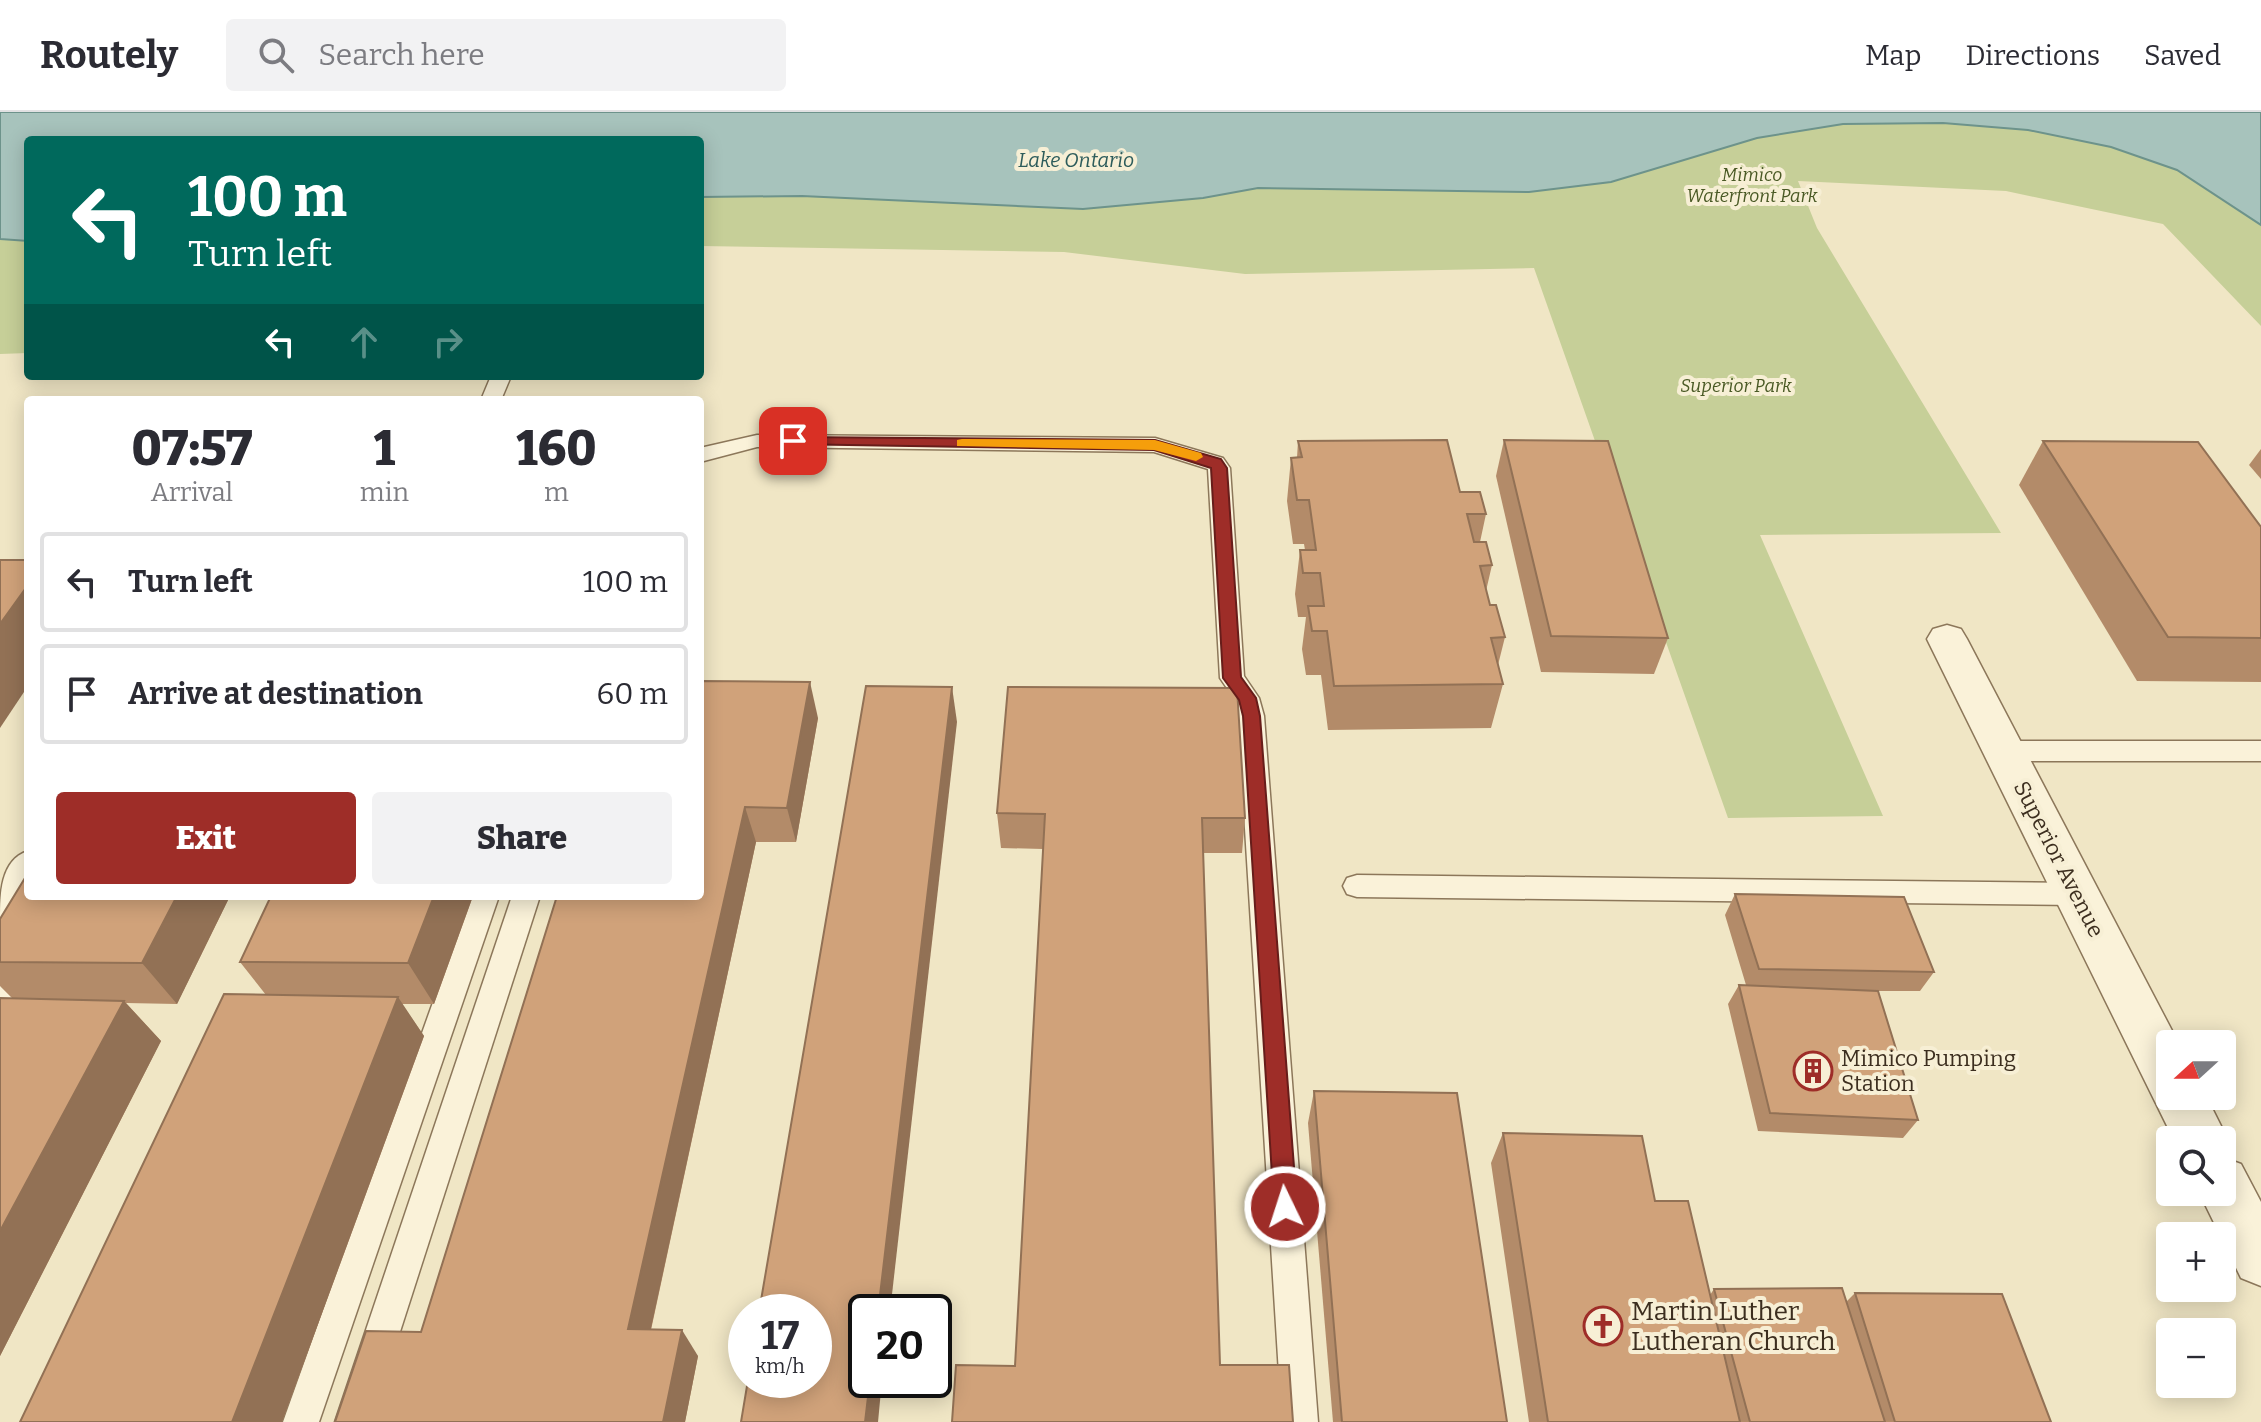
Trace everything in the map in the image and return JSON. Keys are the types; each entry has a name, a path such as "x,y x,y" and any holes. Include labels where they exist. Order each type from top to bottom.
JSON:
{"street":[{"name":"Superior Avenue","path":"1947,639 2156,1051"},
{"path":"2234,1206 2261,1259"}],"lane":[{"path":"704,454 757,441 1155,445 1215,463 1219,468 1232,678 1247,698 1251,716 1300,1422"},
{"path":"2004,751 2261,751"},
{"path":"0,908 24,869"},
{"path":"1357,886 2077,894"},
{"path":"0,993 55,900"},
{"path":"301,1422 484,900"},
{"path":"353,1422 525,900"}],"green space":[{"path":"1943,123 2028,130 2111,147 2177,170 2261,225 2261,326 2163,224 2006,191 1798,181 1817,228 2001,533 1760,535 1883,816 1728,818 1534,268 1245,274 1064,252 704,246 704,197 802,196 1083,209 1203,198 1258,188 1529,192 1611,182 1757,138 1843,124"},
{"path":"0,239 24,241 24,353 0,354"}],"water":[{"name":"Lake Ontario","path":"0,112 2261,112 2261,225 2177,170 2111,147 2028,130 1943,123 1843,124 1757,138 1611,182 1529,192 1258,188 1203,198 1083,209 802,196 704,197 704,136 24,136 24,241 0,239"}],"building":[{"path":"1447,440 1460,492 1480,492 1486,514 1467,514 1474,542 1486,542 1492,565 1480,566 1490,605 1496,605 1505,637 1491,638 1503,684 1334,686 1327,631 1312,631 1308,606 1324,606 1320,573 1303,573 1300,550 1316,550 1309,500 1297,500 1291,458 1302,457 1298,441"},
{"path":"1504,440 1608,441 1668,638 1551,636"},
{"path":"2043,441 2198,442 2261,527 2261,638 2168,637"},
{"path":"0,560 24,560 24,591 0,624"},
{"path":"704,681 810,682 787,808 745,807 628,1329 682,1330 663,1422 335,1422 366,1331 421,1332 556,900 704,900"},
{"path":"866,686 952,687 880,1294 848,1294 848,1398 868,1398 865,1422 741,1422 745,1398 832,1398 832,1294 762,1294"},
{"path":"1008,687 1237,688 1245,818 1202,818 1220,1365 1289,1365 1293,1422 952,1422 956,1365 1015,1366 1045,814 997,813"},
{"path":"24,880 24,900 175,900 142,963 0,962 0,919"},
{"path":"1735,894 1904,897 1934,972 1759,969"},
{"path":"269,900 432,900 408,963 240,962"},
{"name":"Mimico Pumping Station","path":"1739,985 1878,991 1918,1120 1770,1113"},
{"path":"224,994 398,997 232,1422 20,1422"},
{"path":"0,998 124,1001 0,1231"},
{"path":"1314,1091 1457,1093 1507,1422 1342,1422"},
{"name":"Martin Luther Lutheran Church","path":"1503,1133 1642,1136 1655,1201 1688,1201 1740,1422 1548,1422"},
{"path":"1842,1288 1885,1422 1750,1422 1714,1289"},
{"path":"1855,1293 2002,1294 2051,1422 1895,1422"}],"slow traffic":[{"path":"962,443 1155,445 1196,457"}],"place":[{"name":"Mimico Pumping Station","path":"1813,1071"},
{"name":"Martin Luther Lutheran Church","path":"1603,1326"}],"route":[{"path":"793,441 1155,445 1215,463 1219,468 1232,678 1247,698 1251,716 1285,1207"}],"park label":[{"name":"Mimico Waterfront Park","path":"1752,185"},
{"name":"Superior Park","path":"1736,386"}]}
